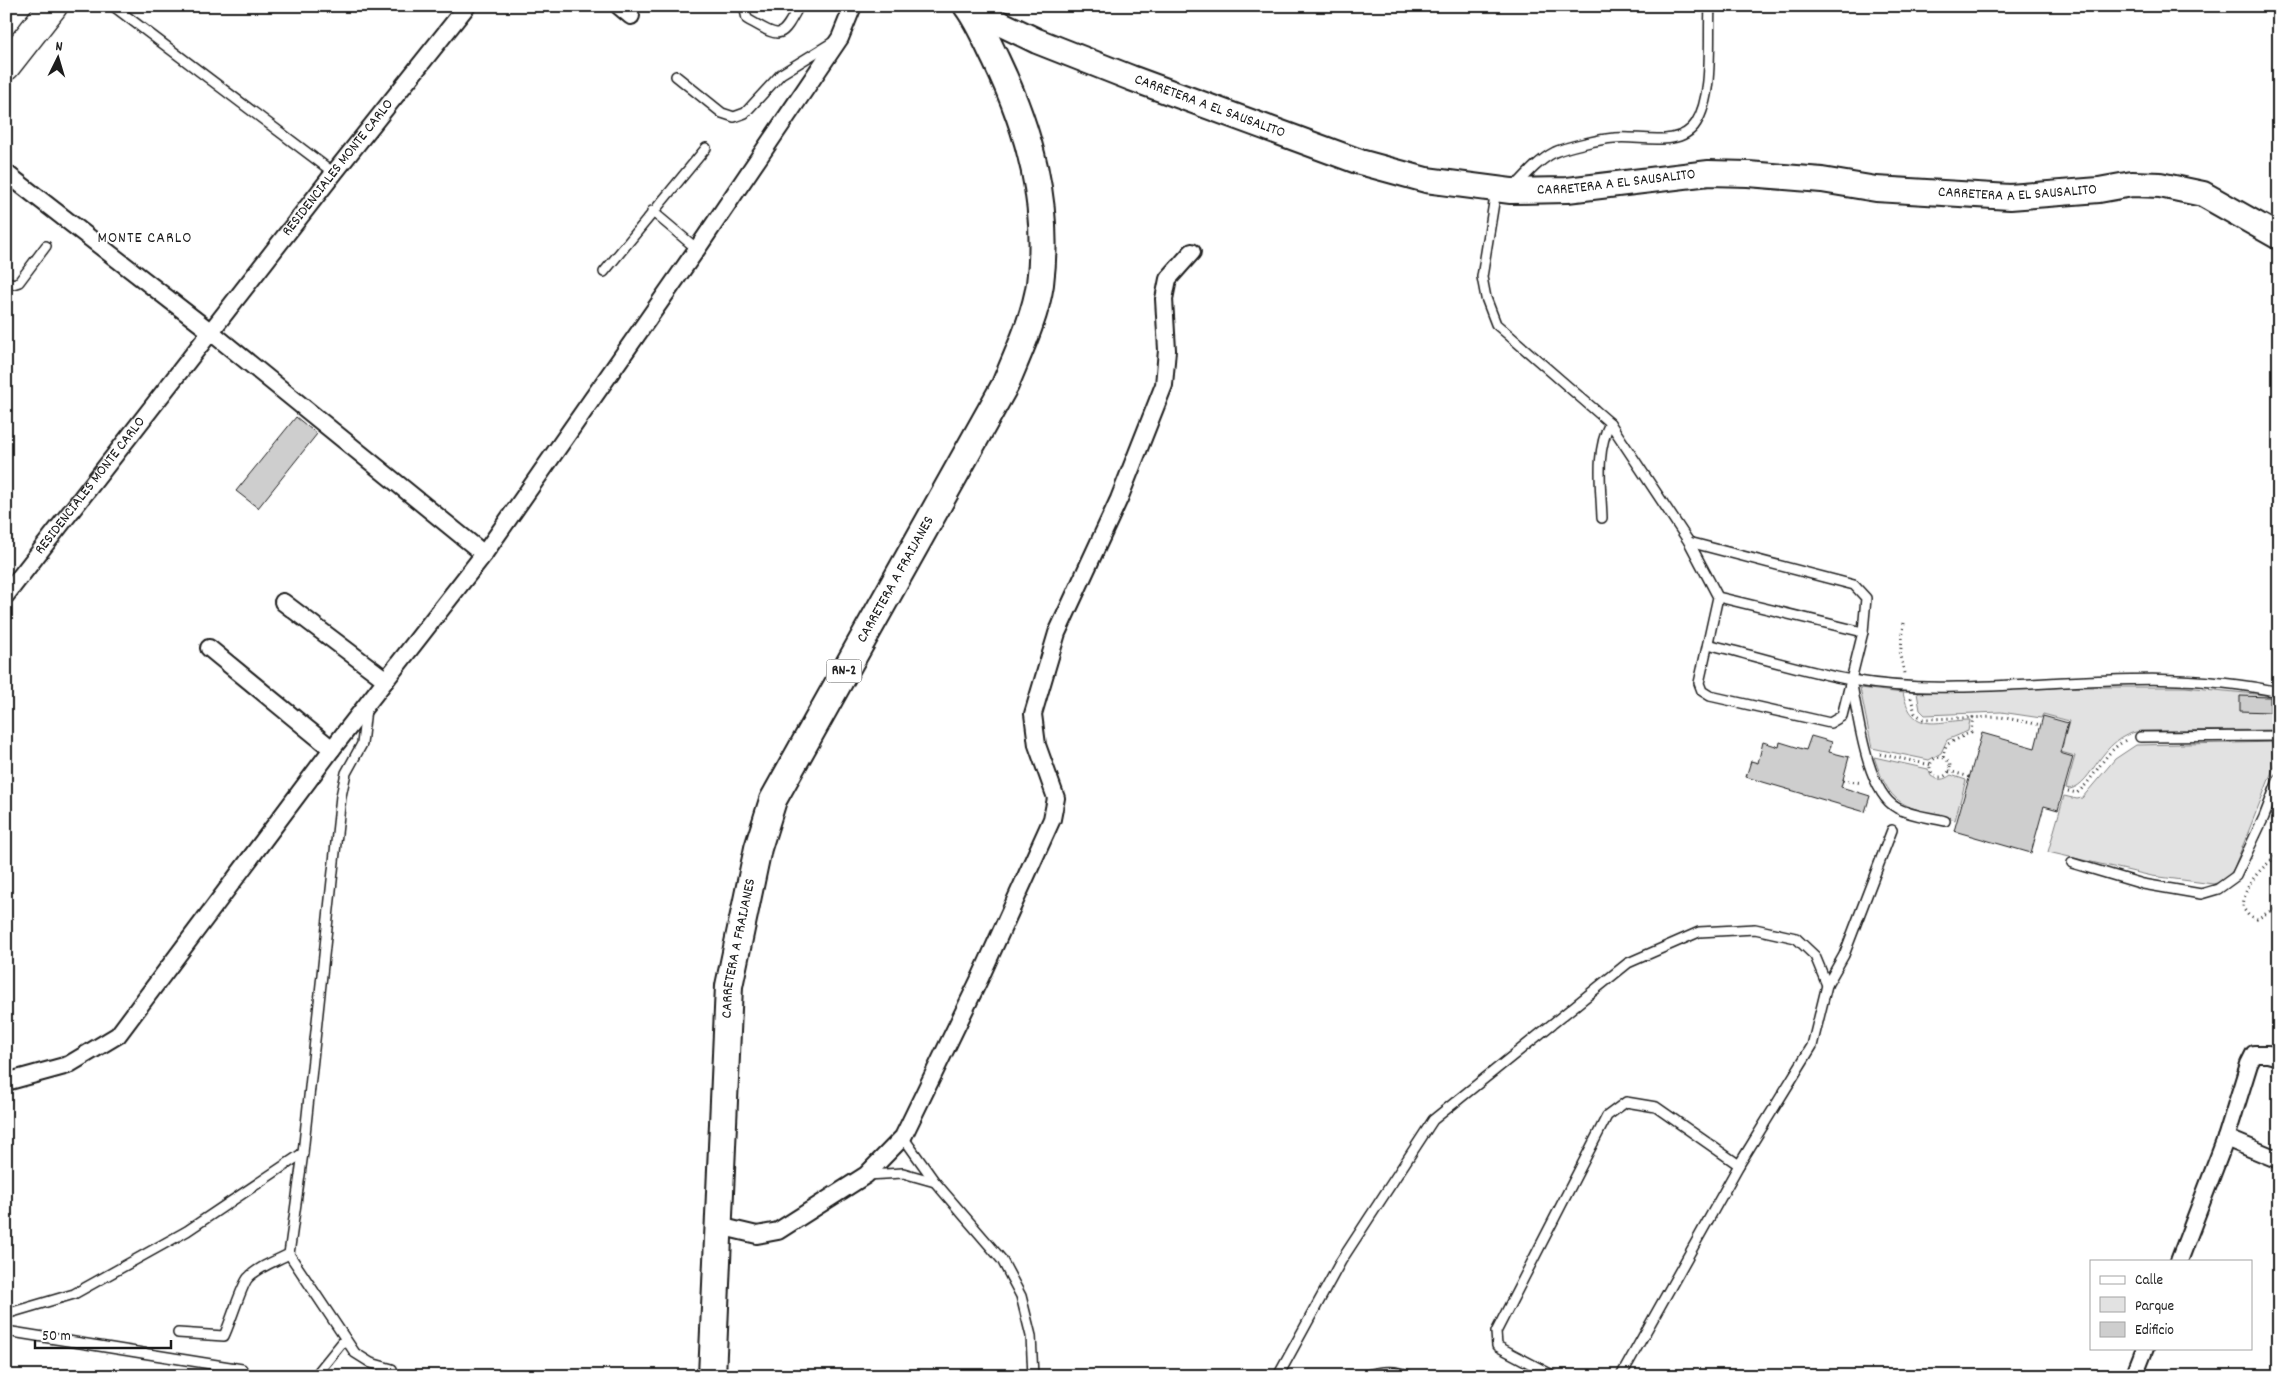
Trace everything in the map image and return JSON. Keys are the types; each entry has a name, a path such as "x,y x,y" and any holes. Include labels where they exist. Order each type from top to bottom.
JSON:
{"highway":[{"path":"6,66 53,6"}],"main road":[{"name":"CARRETERA A FRAIJANES","path":"712,1376 729,986 758,848 773,800 1005,385 1040,286 1043,243 1039,185 1032,151 1023,122 1008,86 968,8"}],"street":[{"name":"RESIDENCIALES MONTE CARLO","path":"6,595 334,173 468,6"},
{"path":"6,1082 68,1065 118,1035 332,749 484,554 697,249 840,38 853,6"},
{"name":"CARRETERA A EL SAUSALITO","path":"968,8 1037,40 1130,78 1360,162 1426,180 1504,190 1567,190 1709,173 1786,176 1876,189 2010,197 2099,190 2132,184 2160,185 2203,194 2279,237"},
{"path":"6,173 211,332 484,554"},
{"path":"719,1226 757,1235 778,1231 866,1175 903,1137 981,976 1052,819 1056,798 1037,745 1033,714 1057,633 1119,499 1164,385 1167,350 1164,300 1168,279 1192,252"},
{"path":"283,602 386,680"},
{"path":"209,648 332,749"},
{"path":"2179,1260 2226,1138 2248,1064 2254,1054 2268,1054 2279,1057"},
{"path":"2226,1138 2279,1160"},
{"path":"2134,1376 2144,1350"}],"lane":[{"path":"113,6 334,173"},
{"path":"747,6 745,10 747,19 773,33 786,31 799,6"},
{"path":"1689,542 1854,585 1866,598 1863,632 1842,716 1830,723 1710,696 1702,691 1699,683 1718,597 1689,542 1610,423 1496,324 1486,298 1482,277 1504,190 1535,166 1555,152 1614,138 1671,138 1685,134 1696,124 1706,95 1710,6"},
{"path":"676,76 722,113 734,117 745,113 781,74 840,38"},
{"path":"604,272 652,211 706,148"},
{"path":"652,211 697,249"},
{"path":"6,281 13,284 18,282 46,246"},
{"path":"1602,518 1600,465 1604,434 1610,423"},
{"path":"1718,597 1863,632"},
{"path":"1708,644 1852,680 1908,686 1957,687 2039,682 2190,680 2279,692"},
{"path":"1852,680 1865,750 1875,781 1886,799 1896,808 1945,821"},
{"path":"367,705 362,744 346,773 341,796 304,1153 289,1254 355,1353 372,1363 392,1369"},
{"path":"2140,737 2279,736"},
{"path":"2072,864 2144,884 2201,894 2218,889 2236,876 2264,817 2279,778"},
{"path":"1621,1376 1629,1365 1739,1165 1812,1046 1826,985 1844,955 1892,830"},
{"path":"1278,1376 1341,1261 1433,1120 1628,963 1699,932 1755,929 1796,938 1815,956 1826,985"},
{"path":"1554,1376 1496,1346 1496,1332 1607,1116 1626,1102 1656,1107 1739,1165"},
{"path":"903,1137 935,1182 1002,1260 1017,1289 1031,1336 1033,1376"},
{"path":"6,1314 74,1294 187,1231 304,1153"},
{"path":"866,1175 904,1173 935,1182"},
{"path":"178,1333 224,1336 246,1280 254,1273 289,1254"},
{"path":"6,1331 242,1369"},
{"path":"315,1376 345,1340"},
{"path":"1364,1376 1381,1371 1402,1372 1410,1376"}],"path":[{"path":"1904,623 1900,656 1915,713 1923,719 2001,716 2041,725"},
{"path":"1943,757 1946,745 1971,732 1973,716"},
{"path":"2064,790 2077,793 2083,788 2106,755 2126,740 2140,737"},
{"path":"1865,750 1931,765"},
{"path":"1931,765 1937,758 1943,757"},
{"path":"1931,765 1933,774 1938,777 1945,776 1949,771 1950,764 1943,757"},
{"path":"1949,771 1970,777"},
{"path":"1843,780 1859,783 1875,781"},
{"path":"2279,854 2258,871 2248,886 2243,908 2249,916 2257,919 2279,906"}],"green space":[{"path":"2073,687 2185,687 2275,696 2279,698 2279,730 2140,731 2126,735 2115,742 2085,779 2070,789 2066,788 2075,756 2061,752 2069,721 2043,714 2041,718 2001,712 1925,715 1920,710 1917,693"},
{"path":"1860,688 1903,693 1907,707 1920,720 1928,723 1937,723 1970,720 1968,731 1947,740 1941,753 1929,760 1872,748"},
{"path":"2279,742 2279,754 2234,868 2220,882 2213,884 2152,876 2048,852 2064,796 2077,799 2082,798 2115,759 2136,745"},
{"path":"1874,757 1928,769 1931,776 1936,779 1943,779 1951,775 1966,780 1955,820 1912,808 1894,797 1887,788"}],"building":[{"path":"296,417 317,434 258,508 236,491"},
{"path":"2240,696 2270,697 2270,712 2240,711"},
{"path":"2043,716 2068,723 2060,753 2073,757 2058,810 2044,806 2031,853 1954,831 1982,733 2035,748"},
{"path":"1811,736 1832,742 1829,752 1849,757 1841,787 1870,796 1865,812 1746,777 1751,761 1758,763 1763,742 1779,747 1780,742 1806,750"}],"district":[{"name":"MONTE CARLO","path":"145,238"}]}
